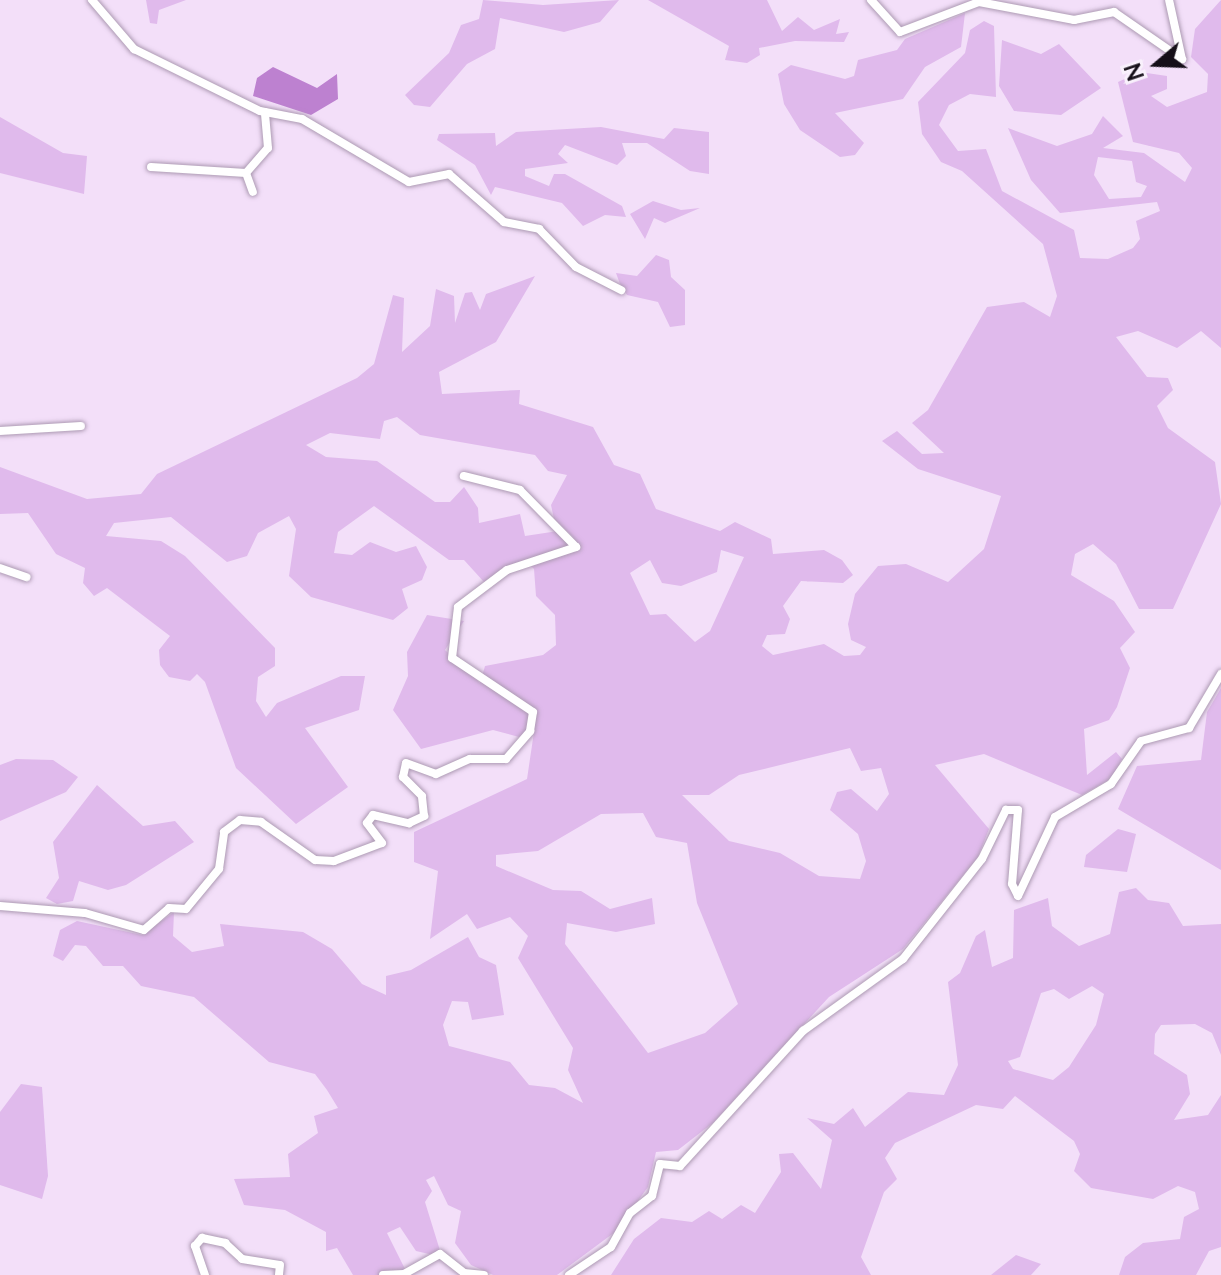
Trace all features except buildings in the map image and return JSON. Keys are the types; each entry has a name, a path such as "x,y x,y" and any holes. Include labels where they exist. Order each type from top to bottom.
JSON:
{"street":[{"path":"92,0 134,49 265,112 302,119 409,182 449,174 504,222 552,236 576,267 621,290"},
{"path":"871,0 900,32 979,2 1074,20 1114,12 1182,59 1169,0"},
{"path":"246,173 268,148 265,112"},
{"path":"151,167 246,173"},
{"path":"246,173 253,192"},
{"path":"0,431 81,426"},
{"path":"0,906 85,913 144,930 162,912 186,909 199,885 219,869 224,832 240,820 261,822 315,860 334,861 382,843 367,823 373,815 409,823 424,816 422,796 403,777 406,763 436,774 470,759 506,759 530,731 533,712 452,658 458,607 507,570 576,547 520,490 464,476"},
{"path":"0,568 26,577"},
{"path":"569,1275 611,1247 630,1213 652,1196 660,1164 680,1166 803,1031 903,959 982,859 1006,810 1018,810 1012,884 1018,896 1055,817 1111,784 1141,741 1189,728 1221,674"},
{"path":"205,1275 196,1252 202,1238 225,1243 242,1259 280,1265 279,1275"},
{"path":"383,1275 404,1274 440,1254 464,1273 484,1275"}],"shaded area":[{"path":"146,0 186,0 159,10 157,24 150,23"},
{"path":"483,0 543,5 619,0 600,22 564,32 500,18 495,49 467,64 430,107 414,105 405,95 449,53 461,25 479,19"},
{"path":"648,0 767,0 782,31 798,17 814,30 840,19 836,34 849,32 844,42 795,41 759,48 760,55 747,63 725,60 729,46"},
{"path":"1221,0 1221,348 1201,331 1177,348 1138,331 1116,337 1147,377 1168,378 1173,390 1157,406 1168,428 1215,462 1221,504 1173,609 1139,609 1116,564 1093,544 1075,554 1071,575 1114,601 1135,632 1120,648 1130,668 1117,707 1109,720 1084,729 1087,775 1116,752 1122,759 1112,778 1082,795 984,754 935,765 989,829 978,857 903,949 829,997 714,1122 678,1150 656,1152 648,1187 615,1232 557,1275 493,1275 471,1265 455,1243 461,1211 448,1205 434,1176 426,1180 432,1191 425,1202 442,1257 416,1251 400,1227 387,1233 408,1275 353,1275 337,1248 326,1251 326,1232 285,1210 244,1205 234,1179 290,1177 288,1154 318,1133 314,1116 338,1108 327,1090 315,1074 269,1062 194,997 141,986 123,966 103,966 86,946 75,945 63,961 53,956 60,930 77,921 142,935 174,912 173,936 192,952 224,946 220,924 303,932 332,949 362,984 386,995 386,976 411,970 468,937 479,957 496,965 504,1015 472,1020 468,1002 452,1001 443,1025 449,1046 510,1062 529,1085 555,1088 583,1103 568,1070 573,1048 518,958 528,936 510,917 477,929 467,914 430,939 438,871 414,862 414,832 527,779 534,732 519,737 493,730 421,749 393,710 408,676 407,652 427,615 464,621 445,650 480,683 485,666 543,655 556,645 555,615 536,596 534,569 526,561 484,582 464,560 449,560 374,506 338,532 334,553 352,555 370,542 396,552 416,546 427,567 422,580 402,589 408,608 393,620 311,597 289,576 296,529 289,516 258,533 247,556 227,562 171,517 114,523 106,536 161,541 185,556 275,648 275,666 258,677 256,701 266,717 277,703 341,676 365,676 359,710 305,728 348,787 296,824 236,768 205,682 197,674 190,681 169,677 160,665 159,650 170,636 107,588 94,596 83,583 85,568 56,554 28,513 0,514 0,467 87,499 141,494 157,474 357,378 374,364 393,295 404,298 402,352 430,326 436,289 454,296 455,323 465,293 472,292 480,310 486,294 535,276 496,342 439,372 442,394 520,390 519,404 593,427 614,465 640,474 656,509 720,531 735,522 771,539 773,554 824,550 842,560 853,575 843,583 801,581 783,606 790,619 785,634 767,635 762,646 773,655 824,644 844,656 860,655 866,647 851,640 848,624 855,594 878,566 906,564 948,582 984,549 1001,496 918,469 882,441 897,431 922,454 944,453 912,423 928,410 987,307 1024,302 1050,317 1057,296 1043,244 962,171 941,162 922,134 918,102 965,53 970,30 984,21 994,26 996,97 970,94 949,105 939,125 958,151 986,149 1002,191 1074,230 1080,258 1108,259 1133,248 1140,239 1136,221 1160,211 1157,202 1060,213 1031,180 1008,128 1057,146 1092,134 1103,116 1123,136 1103,148 1144,153 1185,182 1192,168 1179,153 1133,142 1118,82 1140,72 1167,76 1167,89 1151,96 1167,107 1207,92 1208,74 1191,57 1195,29","holes":["1098,157 1132,161 1136,182 1147,186 1141,197 1109,199 1094,175","397,417 420,435 535,455 548,471 567,475 551,505 554,519 574,538 558,531 525,536 520,514 479,523 478,508 464,487 450,502 435,502 377,461 326,457 306,445 330,433 380,439 384,421","721,550 744,557 710,631 695,642 666,614 650,615 630,573 650,560 662,583 681,586 717,572","850,748 861,771 881,768 889,794 877,811 851,789 837,792 830,810 858,834 866,861 860,879 819,876 780,853 729,841 682,795 709,795 739,775","643,813 656,837 687,843 697,903 738,1004 705,1033 648,1053 565,944 567,923 616,932 655,924 652,898 610,909 581,891 553,890 496,866 496,855 538,851 601,814"]},
{"path":"965,13 961,47 925,67 903,99 835,113 864,143 855,155 840,157 800,130 784,104 778,74 791,65 845,79 854,76 858,60 897,50 905,39"},
{"path":"1002,40 1041,54 1059,44 1101,88 1061,115 1014,111 999,86"},
{"path":"273,67 317,88 337,74 338,99 311,115 253,96 257,78"},
{"path":"0,117 63,153 87,156 84,194 0,173"},
{"path":"601,127 664,139 674,128 709,132 709,174 690,171 647,143 622,143 626,156 617,165 565,145 558,154 568,163 525,169 525,176 549,186 554,174 565,174 622,206 626,217 605,215 583,226 562,203 495,187 491,195 475,165 437,140 439,134 495,133 496,146 516,132"},
{"path":"653,201 681,210 700,208 665,223 654,218 645,239 630,214"},
{"path":"656,255 669,260 671,277 685,290 685,325 670,327 658,302 627,295 620,284 616,273 637,276"},
{"path":"1221,688 1221,870 1118,809 1137,766 1201,760 1207,712"},
{"path":"16,759 53,760 78,777 66,792 0,821 0,765"},
{"path":"97,785 143,826 175,821 194,842 126,885 108,890 79,881 73,901 57,904 46,898 59,878 53,842"},
{"path":"1118,829 1136,834 1127,872 1084,867 1086,855"},
{"path":"1136,888 1148,900 1169,903 1183,926 1221,924 1221,1055 1212,1033 1195,1024 1161,1025 1155,1034 1154,1054 1187,1075 1190,1094 1174,1120 1208,1115 1221,1095 1221,1247 1209,1251 1196,1275 1119,1275 1125,1257 1143,1243 1180,1239 1184,1217 1199,1209 1195,1192 1178,1186 1153,1199 1091,1188 1074,1171 1080,1154 1074,1141 1015,1096 1003,1109 976,1105 895,1143 885,1158 897,1179 884,1192 861,1257 871,1275 611,1275 634,1239 661,1218 692,1222 709,1211 722,1219 741,1205 755,1213 781,1172 779,1154 793,1153 821,1189 832,1140 807,1118 834,1124 853,1108 865,1127 908,1092 944,1095 958,1065 948,982 960,973 976,936 985,930 992,967 1013,958 1014,910 1048,898 1052,926 1079,946 1110,934 1119,892","holes":["1092,986 1104,994 1096,1025 1069,1067 1053,1080 1013,1069 1008,1061 1020,1057 1041,993 1054,989 1069,999"]},
{"path":"21,1084 42,1087 48,1176 42,1199 0,1185 0,1112"},
{"path":"1016,1255 1041,1264 1031,1275 991,1275"}]}
